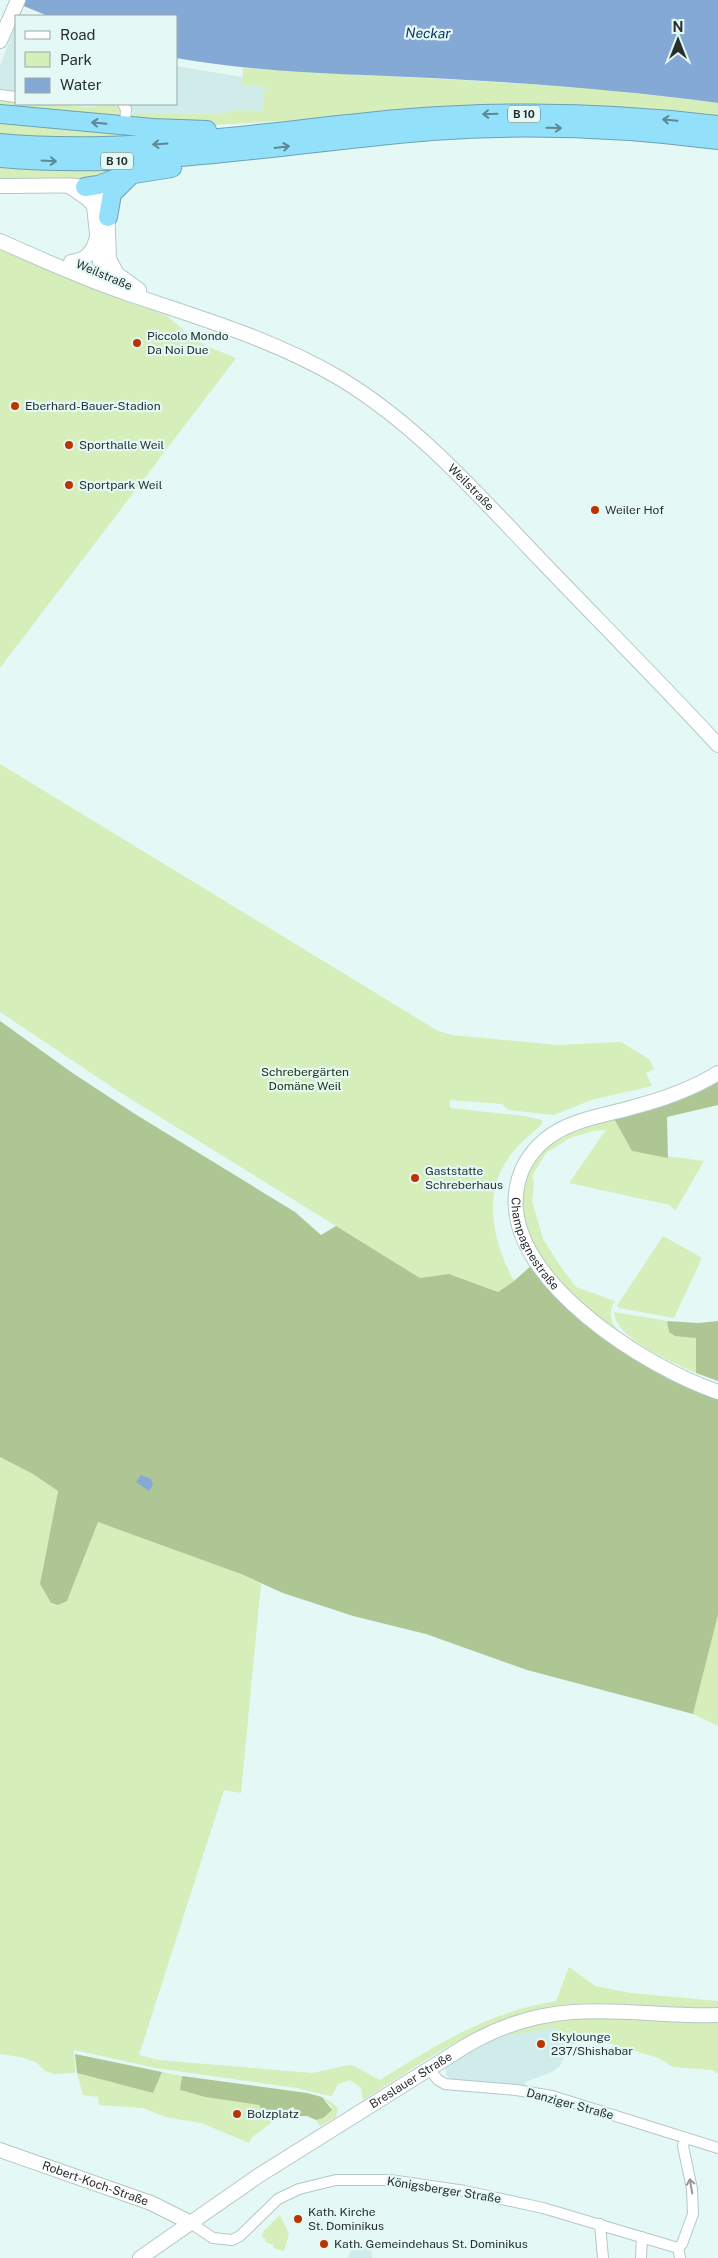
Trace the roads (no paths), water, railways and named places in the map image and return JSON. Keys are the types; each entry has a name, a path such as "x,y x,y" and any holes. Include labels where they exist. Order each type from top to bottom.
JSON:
{"highway":[{"path":"0,114 192,130 260,127 313,128"},
{"name":"B 10","path":"0,143 78,147 143,145 408,118 499,114 590,114 718,125"},
{"name":"B 10","path":"0,158 108,162 234,152 399,134 488,129 610,130 718,140"},
{"path":"77,186 98,185 132,174 207,163 234,152"},
{"path":"108,217 112,194 132,174"}],"main road":[{"path":"0,41 18,0"},
{"path":"0,186 77,186 92,188 98,194 108,217 109,259 105,271 101,274 82,276"},
{"path":"77,186 94,206 101,274 116,289"},
{"path":"71,262 88,256 93,249 97,236"},
{"name":"Weilstraße","path":"0,240 82,276 169,306 293,354 340,379 390,412 455,471 718,745"},
{"name":"Weilstraße","path":"36,256 54,256 71,262 139,290 169,306"},
{"path":"109,259 117,274 139,290"},
{"name":"Champagnestraße","path":"718,1073 666,1097 584,1120 554,1133 537,1147 528,1158 519,1178 515,1199 520,1229 533,1256 556,1285 583,1313 636,1354 668,1371 718,1392"},
{"name":"Breslauer Straße","path":"140,2258 189,2222 258,2176 490,2033 530,2019 554,2014 589,2011 718,2015"},
{"name":"Robert-Koch-Straße","path":"0,2152 146,2202 189,2222"}],"street":[{"path":"0,95 15,97"},
{"path":"124,105 126,110 125,125"},
{"name":"Danziger Straße","path":"429,2070 438,2080 447,2084 516,2090 548,2095 718,2148"},
{"name":"Königsberger Straße","path":"189,2222 213,2238 232,2240 240,2236 274,2202 294,2190 325,2182 373,2179 399,2180 477,2193 543,2208 642,2237 679,2253 693,2216 693,2198 683,2146 685,2138"},
{"path":"600,2224 603,2258"},
{"path":"642,2237 642,2258"}],"water":[{"name":"Neckar","path":"9,0 718,0 718,103 647,94 540,85 304,72 208,63 178,58 178,15 46,15"},
{"path":"141,1475 151,1479 153,1485 149,1491 136,1482"}],"place":[{"name":"Piccolo Mondo Da Noi Due","path":"137,343"},
{"name":"Eberhard-Bauer-Stadion","path":"15,406"},
{"name":"Sporthalle Weil","path":"69,445"},
{"name":"Sportpark Weil","path":"69,485"},
{"name":"Weiler Hof","path":"595,510"},
{"name":"Gaststatte Schreberhaus","path":"415,1178"},
{"name":"Skylounge 237/Shishabar","path":"541,2044"},
{"name":"Bolzplatz","path":"237,2114"},
{"name":"Kath. Kirche St. Dominikus","path":"298,2219"},
{"name":"Kath. Gemeindehaus St. Dominikus","path":"324,2244"}],"park label":[{"name":"Schrebergärten Domäne Weil","path":"305,1079"}]}
